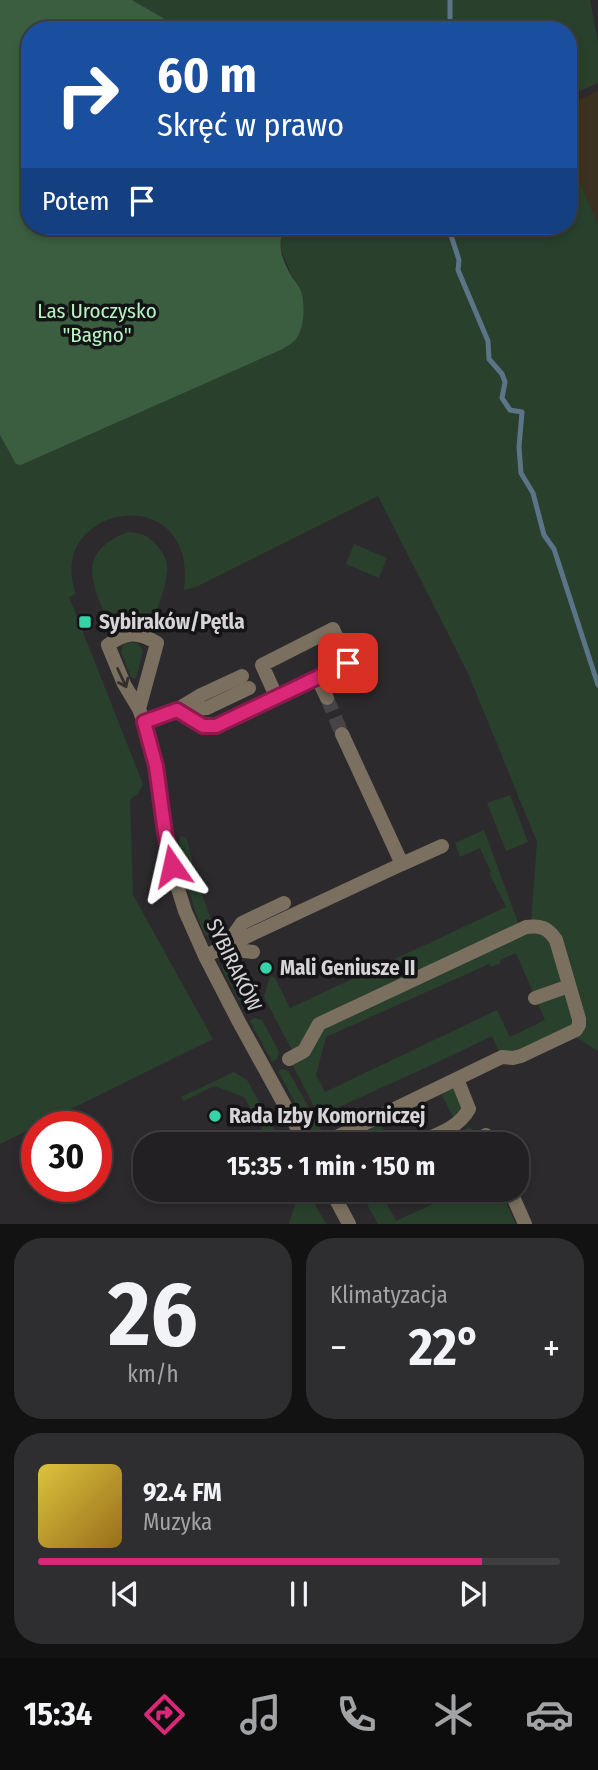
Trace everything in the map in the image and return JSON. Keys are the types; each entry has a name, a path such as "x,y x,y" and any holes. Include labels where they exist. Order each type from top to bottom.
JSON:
{"street":[{"path":"177,710 203,726 216,726 348,663 333,629 262,665 276,696"},
{"name":"SYBIRAKÓW","path":"142,716 157,643 146,636 131,634 108,645 124,684 142,716 156,766 174,877 185,911 239,1022 299,1132"},
{"path":"317,677 327,698"},
{"path":"142,716 207,708 246,682"},
{"path":"342,734 402,864"},
{"path":"205,956 442,846"},
{"path":"234,943 235,933 242,923 284,903"},
{"path":"289,1059 304,1051 319,1024 526,927 538,926 549,930 556,940 579,1019 576,1030 521,1056 502,1057 346,1132"},
{"path":"234,943 244,951 253,952"},
{"path":"535,998 569,986"},
{"path":"442,1132 457,1125 470,1109 457,1079"},
{"path":"358,1126 361,1132"},
{"path":"337,1202 349,1224"},
{"path":"515,1202 525,1224"}],"shaded area":[{"path":"598,91 598,224 577,176 577,101"}],"green space":[{"name":"Las Uroczysko \"Bagno\"","path":"0,0 132,0 168,21 21,21 21,235 282,235 280,245 283,258 301,291 303,322 295,340 283,349 21,465 16,464 0,435"},
{"path":"132,0 590,0 598,42 598,83 577,92 577,21 168,21"},
{"path":"577,176 598,224 598,1051 570,1034 502,1058 492,1036 319,1116 292,1064 319,1024 531,922 537,842 468,673 378,496 196,587 184,590 182,554 169,530 148,518 123,516 100,523 81,540 72,563 76,594 69,597 143,784 138,794 130,799 133,895 213,1039 67,1111 21,1111 21,1134 0,1144 0,435 21,465 283,349 296,339 301,290 279,245 281,235 577,235","holes":["516,953 545,1020 510,1037 497,1010 325,1092 316,1075 326,1037 489,964 491,967 501,963 500,960"]},
{"path":"128,532 148,538 159,548 166,561 167,573 150,632 132,627 113,633 92,575 93,563 99,551 110,541"},
{"path":"354,544 387,558 379,578 346,564"},
{"path":"128,642 137,643 143,650 134,679 121,652 123,645"},
{"path":"510,795 528,842 506,851 487,803"},
{"path":"484,830 519,925 314,1021 300,1049 293,1052 264,997 270,976 275,978 290,1008 506,907 480,848 460,857 455,843"},
{"path":"183,836 187,840 205,904 220,941 211,940 207,936 197,915 181,857 180,837"},
{"path":"227,957 252,1002 245,1011 223,971 222,966"},
{"path":"254,1018 262,1020 279,1052 277,1059 272,1062 250,1021"},
{"path":"288,1070 322,1132 311,1132 278,1071"},
{"path":"234,1072 247,1080 275,1132 263,1132 242,1096 214,1086 184,1101 181,1097"},
{"path":"456,1079 469,1109 457,1125 438,1087"},
{"path":"377,1117 385,1132 361,1132 358,1126"},
{"path":"470,1127 473,1132 459,1132"},
{"path":"314,1202 326,1224 289,1224 295,1204"},
{"path":"366,1202 392,1202 387,1204 396,1221 437,1202 506,1202 516,1224 378,1224"}],"waterway":[{"path":"450,0 450,21"},
{"path":"451,235 459,260 458,270 488,341 489,359 502,374 505,382 502,398 510,410 522,412 519,447 521,473 533,493 544,535 554,549 598,685"}],"tunnel":[{"path":"327,698 342,734"}],"place":[{"name":"Sybiraków/Pętla","path":"85,622"},
{"name":"Mali Geniusze II","path":"266,968"},
{"name":"Rada Izby Komorniczej","path":"215,1116"}],"route":[{"path":"172,866 156,766 144,722 177,710 203,726 216,726 348,663"}]}
